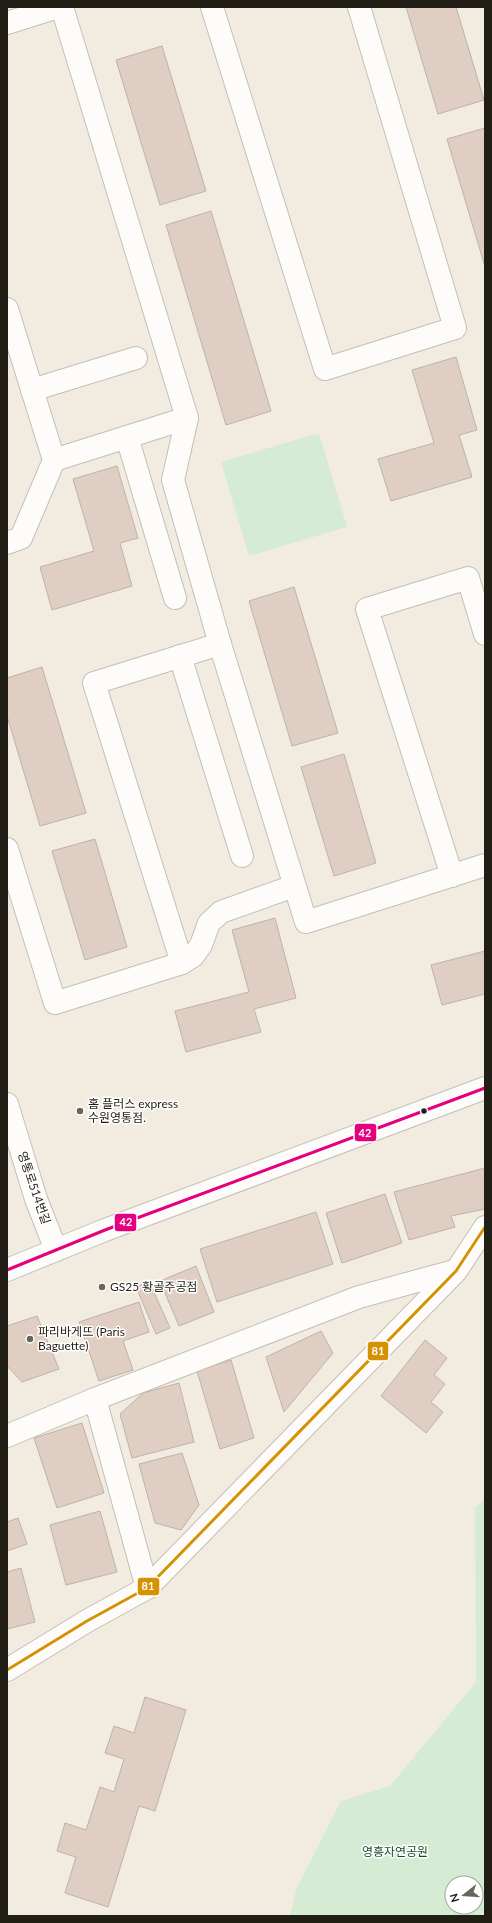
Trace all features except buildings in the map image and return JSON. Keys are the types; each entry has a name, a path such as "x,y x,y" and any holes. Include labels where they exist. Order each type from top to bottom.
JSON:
{"street":[{"path":"7,23 58,7"},
{"path":"62,7 187,418 173,480 220,644 306,922 485,865"},
{"path":"212,7 325,369 455,328 359,7"},
{"path":"7,309 54,460 21,538 7,543"},
{"path":"32,390 136,358"},
{"path":"54,460 187,418"},
{"path":"127,437 175,598"},
{"path":"452,876 367,609 468,578 485,634"},
{"path":"182,962 94,683 220,644"},
{"path":"180,656 242,856"},
{"path":"7,849 55,1003 182,962 193,956 201,945 209,923 221,912 294,886"},
{"path":"7,1270 56,1250 485,1088"},
{"name":"영통로514번길","path":"7,1104 36,1198 56,1250"},
{"path":"7,1670 87,1621 147,1588 456,1271 485,1227"},
{"path":"7,1436 95,1399 359,1298 456,1271"},
{"path":"95,1399 147,1588"}],"green space":[{"path":"319,433 347,527 249,556 221,462"},
{"name":"영흥자연공원","path":"485,1499 485,1916 290,1916 296,1890 341,1801 390,1786 476,1682 475,1508"}],"transit line":[{"name":"42","path":"7,1270 105,1230 485,1088"},
{"name":"81","path":"7,1670 87,1621 147,1588 456,1271 485,1227"}],"place":[{"name":"홈 플러스 express 수원영통점.","path":"80,1111"},
{"name":"GS25 황골주공점","path":"102,1287"},
{"name":"파리바게뜨 (Paris Baguette)","path":"30,1339"}]}
